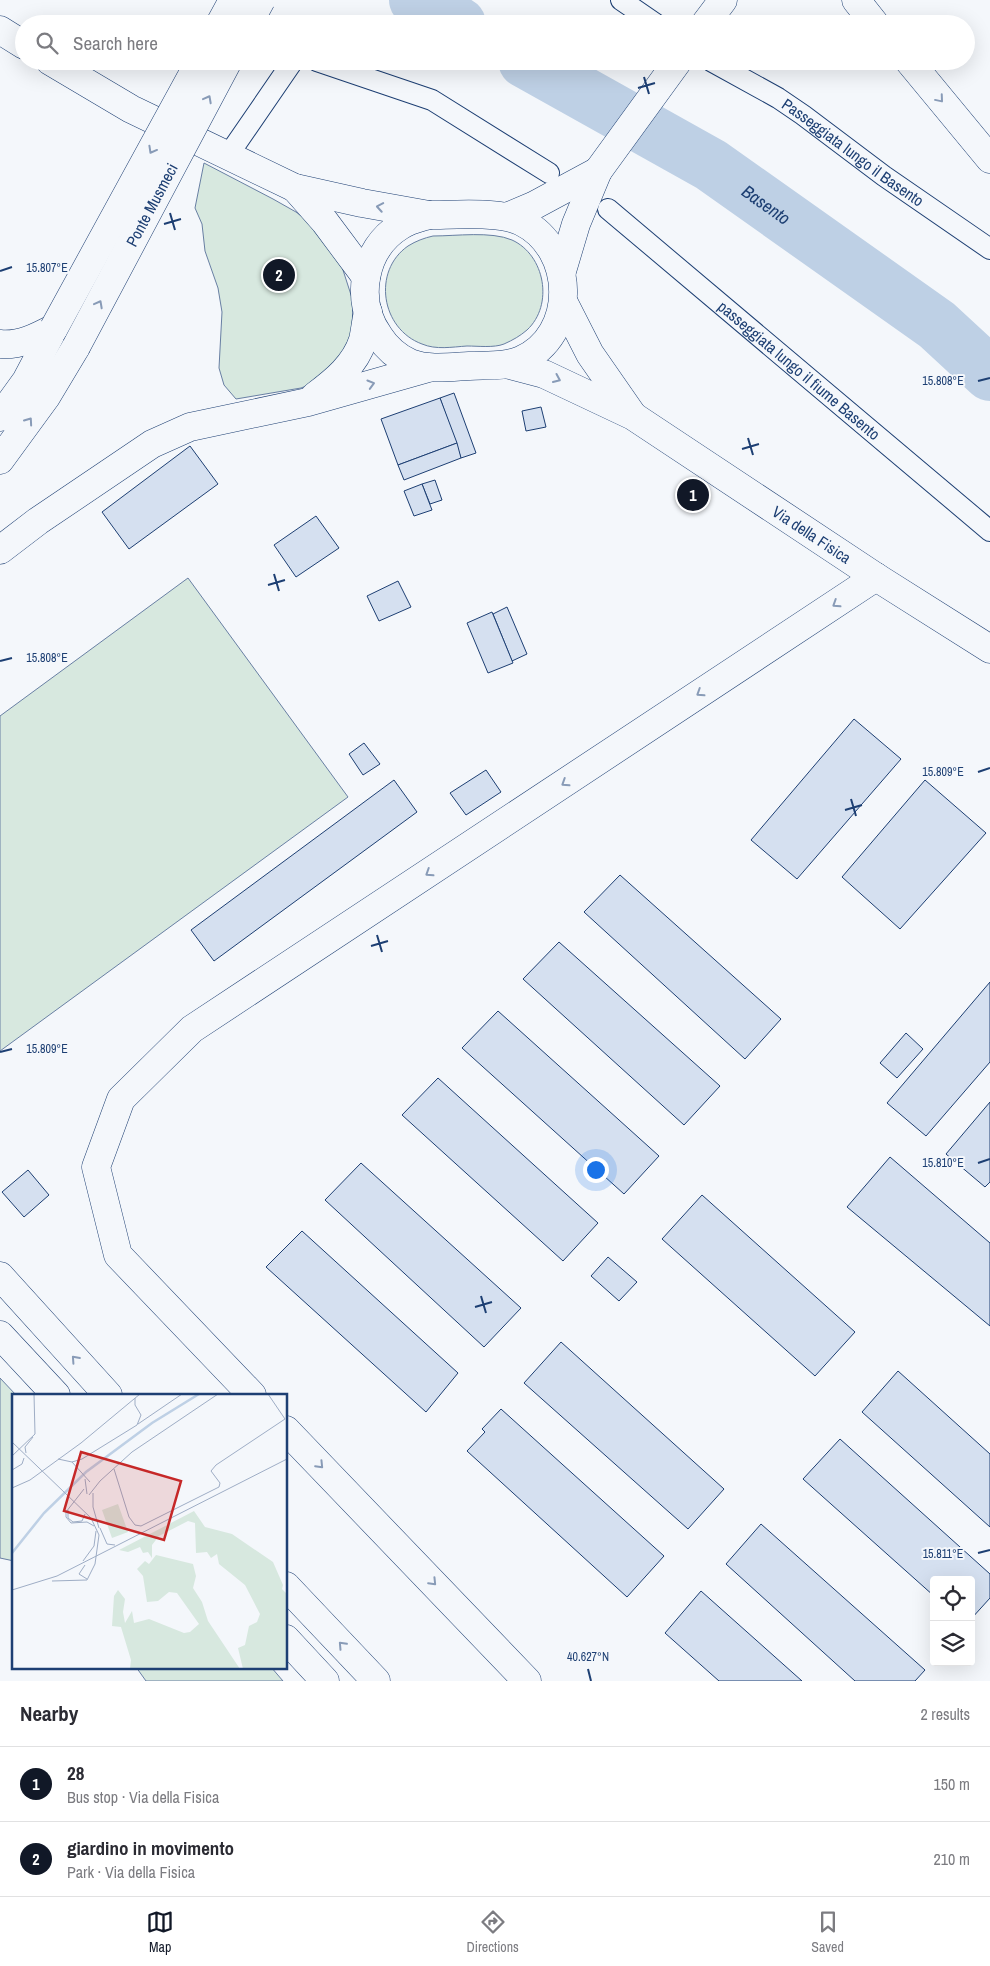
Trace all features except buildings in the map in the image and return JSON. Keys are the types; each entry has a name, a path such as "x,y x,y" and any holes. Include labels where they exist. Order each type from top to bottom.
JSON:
{"main road":[{"path":"224,15 232,0"},
{"path":"253,15 261,0"},
{"path":"712,15 723,0"},
{"path":"856,0 868,15"},
{"path":"0,30 15,39"},
{"path":"0,54 15,56"},
{"path":"62,70 131,109 227,157 295,188 428,215 509,216 523,222 536,231 547,243 562,271"},
{"name":"Ponte Musmeci","path":"0,417 26,381 195,70"},
{"name":"Ponte Musmeci","path":"0,460 46,397 76,347 223,70"},
{"path":"510,365 526,358 540,348 559,320 564,303 562,271 576,224 598,172 672,70"},
{"path":"916,70 990,159"},
{"path":"509,216 562,192 598,172"},
{"path":"295,188 325,222 366,277"},
{"path":"428,215 400,226 387,236 377,249 370,263 364,294 373,328 394,354 409,362 428,368"},
{"path":"564,303 590,354 633,416"},
{"path":"308,402 336,380 352,361 363,340 368,312"},
{"path":"0,344 21,342 38,337 54,328"},
{"path":"0,550 38,521 152,444 190,427 308,402 428,368 510,365 544,374 633,416"},
{"name":"Via della Fisica","path":"633,416 876,577 990,649"},
{"path":"251,1394 118,1255 96,1167 121,1099 192,1029 876,577"},
{"path":"0,1276 107,1394"},
{"path":"0,1335 55,1394"},
{"path":"288,1432 527,1681"},
{"path":"288,1588 376,1681"},
{"path":"288,1641 325,1681"}],"street":[{"path":"232,0 253,15"},
{"path":"622,0 643,15"},
{"path":"227,157 287,70"},
{"path":"344,70 432,100 549,174"},
{"name":"Passeggiata lungo il Basento","path":"727,70 778,98 884,176 990,248"},
{"name":"passeggiata lungo il fiume Basento","path":"608,209 990,531"}],"shaded area":[{"path":"204,163 296,212 310,223 342,267 353,301 352,331 341,359 316,382 301,388 236,399 224,385 219,368 222,312 218,288 205,251 202,224 195,208"},
{"path":"473,235 504,237 523,247 532,257 538,268 543,294 541,308 527,330 500,345 438,348 427,346 408,337 397,326 390,313 386,299 386,284 389,270 397,257 408,246 433,236"},
{"path":"188,578 348,797 0,1051 0,716"},
{"path":"0,1378 15,1394 12,1394 12,1561 0,1558"},
{"path":"137,1668 272,1668 283,1681 146,1681"}],"waterway":[{"name":"Basento","path":"416,0 443,15"},
{"name":"Basento","path":"541,70 711,165 937,325 990,374"}],"place":[{"name":"giardino in movimento","path":"279,275"},
{"name":"28","path":"693,495"}]}
